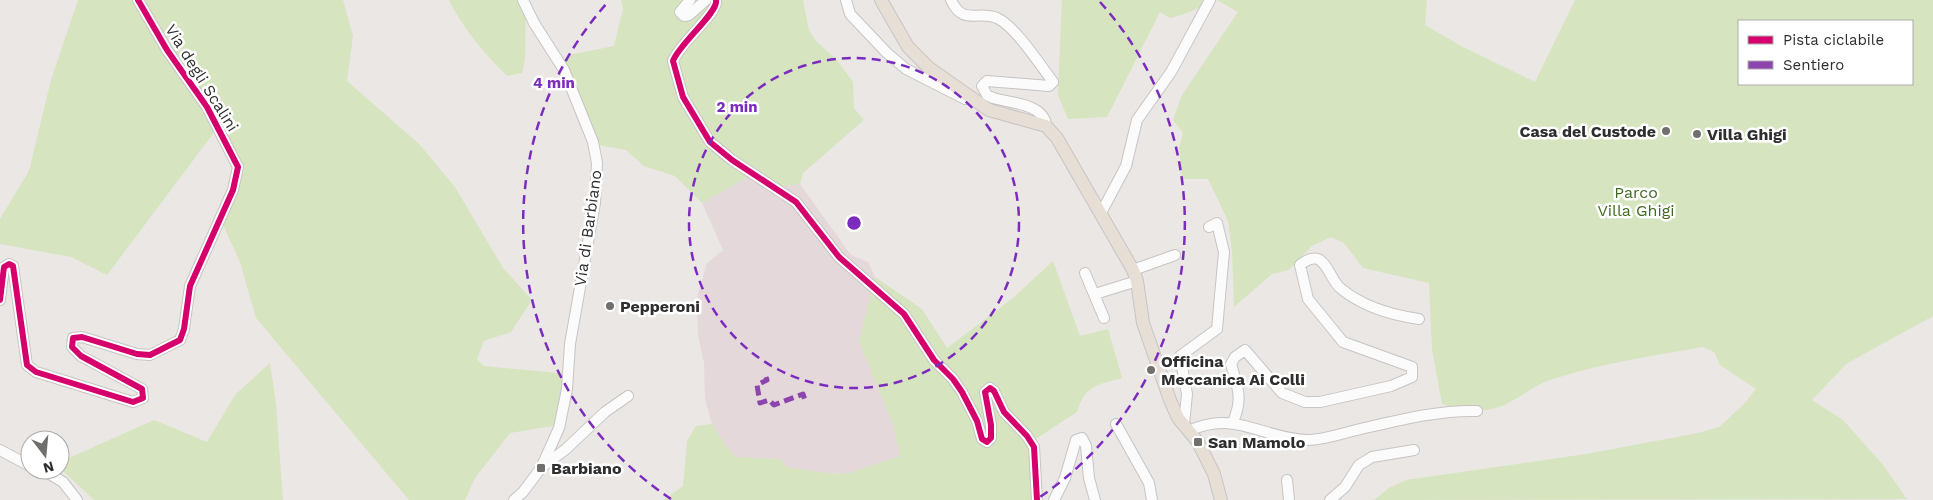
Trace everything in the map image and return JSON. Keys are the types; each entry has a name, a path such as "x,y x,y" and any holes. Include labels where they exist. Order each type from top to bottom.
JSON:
{"main road":[{"path":"881,0 908,48 922,62 989,110 1046,126 1062,146 1135,276 1143,323 1170,400 1186,428 1198,442 1214,474 1221,500"}],"street":[{"name":"Via degli Scalini","path":"0,300 3,273 9,264 16,271 27,365 36,372 134,402 143,398 142,389 81,356 72,348 73,338 82,338 137,354 150,355 180,340 184,329 190,286 233,190 238,167 233,153 206,107 167,50 138,0"},
{"name":"Via di Barbiano","path":"514,500 524,492 541,468 558,428 567,389 570,344 595,203 598,163 593,142 564,70 534,23 523,0"},
{"path":"690,0 680,12 684,16 690,15 706,0"},
{"path":"716,0 714,9 681,45 673,61 683,97 710,142 732,160 796,202 839,257 904,314 934,360 953,379 962,392 977,420 982,439 987,442 991,438 991,425 986,392 990,388 994,391 1004,412 1027,436 1034,447 1037,500"},
{"path":"846,0 850,14 906,69 989,110"},
{"path":"951,0 955,9 964,16 996,18 1012,27 1053,82 1049,86 987,81 982,86 987,95 1037,109 1046,120 1046,126"},
{"path":"1101,213 1126,166 1137,120 1171,72 1210,0"},
{"path":"1209,227 1217,223 1224,252 1217,328 1180,356 1187,394 1186,428 1234,422 1284,436 1308,440 1421,416 1477,411"},
{"path":"1096,294 1176,255"},
{"path":"1234,422 1239,408 1240,396 1232,364 1235,357 1245,350 1282,394 1305,402 1320,402 1391,386 1412,377 1412,366 1342,342 1328,327 1308,299 1300,265 1305,261 1314,258 1320,260 1339,286 1379,310 1418,319"},
{"path":"1085,273 1096,294 1104,318"},
{"name":"Via di Barbiano","path":"541,468 566,449 604,412 628,396"},
{"path":"1116,424 1148,483 1152,500"},
{"path":"1054,500 1065,478 1076,440 1082,438 1086,446 1089,478 1095,500"},
{"path":"0,450 20,461"},
{"path":"1330,500 1345,486 1359,465 1372,457 1414,450"},
{"path":"60,480 77,500"},
{"path":"1287,480 1289,500"}],"shaded area":[{"path":"755,173 778,187 800,184 851,255 868,262 875,277 859,342 893,424 900,456 846,474 786,467 781,459 736,457 725,445 712,424 705,399 704,363 698,335 697,298 707,263 723,250 702,203"}],"green space":[{"path":"78,0 343,0 353,36 347,81 419,144 455,187 503,268 532,300 511,332 484,341 477,359 484,366 568,374 558,425 510,433 475,478 465,500 409,500 256,318 240,262 220,218 238,178 218,127 107,275 71,257 0,244 0,219 29,171 51,80"},
{"path":"449,0 526,0 525,59 522,73 507,76 490,59 461,21"},
{"path":"621,0 803,0 809,30 816,41 836,59 853,82 854,108 864,120 803,173 800,184 778,187 755,173 702,203 675,176 644,166 626,150 592,144 561,64 569,55 614,46 623,9"},
{"path":"1062,0 1217,0 1170,18 1160,12 1107,117 1068,119 1058,95"},
{"name":"Parco Villa Ghigi","path":"1217,0 1427,0 1425,25 1461,46 1535,82 1575,0 1933,0 1933,316 1846,364 1812,400 1843,420 1883,465 1907,499 1374,500 1389,488 1406,480 1586,454 1698,433 1719,427 1743,405 1756,389 1720,365 1714,352 1703,347 1627,360 1571,373 1538,385 1502,406 1488,410 1468,410 1442,404 1432,349 1429,283 1363,268 1344,243 1331,237 1312,246 1289,270 1272,274 1234,307 1232,252 1228,221 1208,179 1182,179 1179,148 1183,133 1173,120 1182,95 1238,12"},
{"path":"1053,261 1080,336 1108,329 1122,378 1106,382 1088,391 1080,403 1077,412 1034,440 1040,500 664,500 683,486 687,441 696,426 712,424 725,445 736,457 781,459 786,467 826,473 846,474 900,456 893,424 859,342 875,277 922,309 947,348 1013,298"},
{"path":"270,363 276,404 283,500 94,500 70,477 70,458 154,420 207,442 235,395"}],"marked path":[{"path":"766,377 767,380 757,385 760,403 769,400 774,405 803,394 806,403"}],"cycle path":[{"path":"0,300 4,267 9,264 13,266 27,365 36,372 133,402 143,398 142,389 81,356 72,347 73,338 82,337 137,354 150,355 180,340 184,329 190,286 233,190 238,167 207,107 167,50 138,0"},
{"path":"716,0 711,12 673,61 683,97 710,142 732,160 796,202 839,257 904,314 934,360 953,379 962,392 977,421 982,439 987,442 991,438 991,425 985,392 990,388 994,391 1004,412 1027,436 1034,447 1037,500"}],"place":[{"name":"Casa del Custode","path":"1666,131"},
{"name":"Villa Ghigi","path":"1697,134"},
{"name":"Pepperoni","path":"610,306"},
{"name":"Officina Meccanica Ai Colli","path":"1151,370"},
{"name":"San Mamolo","path":"1198,442"},
{"name":"Barbiano","path":"541,468"}]}
